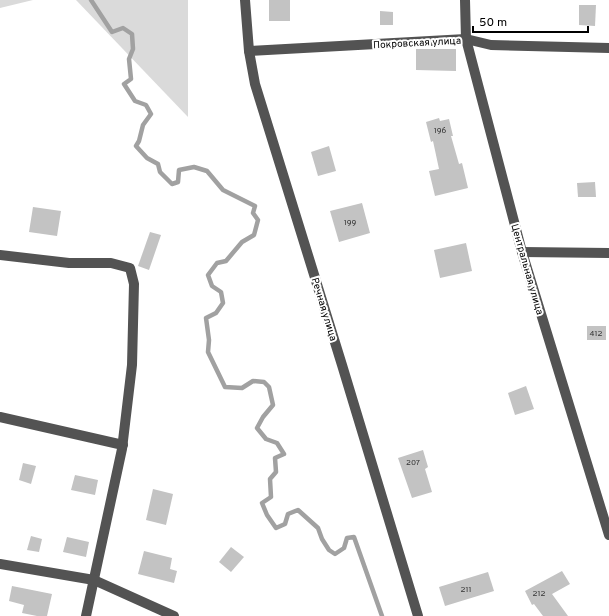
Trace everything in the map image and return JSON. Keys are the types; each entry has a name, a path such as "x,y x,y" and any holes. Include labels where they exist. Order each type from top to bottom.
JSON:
{"street":[{"name":"Речная улица","path":"245,0 249,51 255,84 340,357 418,616"},
{"name":"Центральная улица","path":"465,0 466,39 522,252 609,535"},
{"name":"Покровская улица","path":"249,51 466,39 491,45 609,48"},
{"path":"522,252 609,253"},
{"path":"0,255 69,263 111,263 130,268 134,284 132,365 123,445 86,616"},
{"path":"0,418 123,445"},
{"path":"0,564 94,580 174,616"}],"shaded area":[{"path":"0,0 33,0 0,8"},
{"path":"76,0 188,0 188,117"}],"building":[{"path":"269,0 290,0 290,21 269,21"},
{"path":"579,5 596,5 595,26 579,25"},
{"path":"380,11 393,12 393,25 380,25"},
{"path":"416,49 456,49 456,71 416,70"},
{"path":"439,118 440,121 449,119 453,136 451,136 459,164 462,163 468,188 435,196 429,171 439,169 433,141 431,142 426,122"},
{"path":"329,146 336,171 318,176 311,152"},
{"path":"595,182 596,197 578,197 577,183"},
{"path":"362,203 370,233 339,242 330,211"},
{"path":"33,207 61,211 57,236 29,232"},
{"path":"150,232 161,235 149,270 138,266"},
{"path":"466,243 472,271 440,278 434,250"},
{"path":"587,326 606,326 606,340 587,340"},
{"path":"526,386 534,409 515,415 508,393"},
{"path":"423,450 428,467 425,469 432,492 412,498 398,458"},
{"path":"23,463 36,466 31,484 19,480"},
{"path":"75,475 98,480 95,495 71,490"},
{"path":"153,489 173,494 166,525 146,520"},
{"path":"31,536 42,539 39,552 27,550"},
{"path":"67,537 89,542 86,557 63,552"},
{"path":"231,547 244,557 231,572 219,562"},
{"path":"144,551 172,558 170,569 177,571 174,583 138,574"},
{"path":"562,571 570,584 552,594 568,616 543,616 534,604 532,605 525,591"},
{"path":"488,572 494,591 445,606 439,587"},
{"path":"12,586 52,594 47,616 22,613 24,605 9,601"}],"waterway":[{"path":"91,0 112,32 123,28 132,34 133,49 129,59 131,79 124,84 135,101 146,105 151,114 143,125 139,141 136,146 147,158 158,164 160,172 172,184 178,182 179,170 194,167 207,171 223,190 255,206 253,213 258,220 254,235 242,242 226,261 217,263 208,275 212,286 221,292 223,303 216,313 206,318 209,340 208,352 225,387 242,388 253,381 264,382 269,387 273,405 263,417 257,428 266,439 277,443 284,454 275,458 276,472 270,479 271,497 262,503 267,515 276,528 285,524 288,514 298,510 318,528 322,539 329,550 335,554 344,548 347,538 354,537 382,616"}]}
